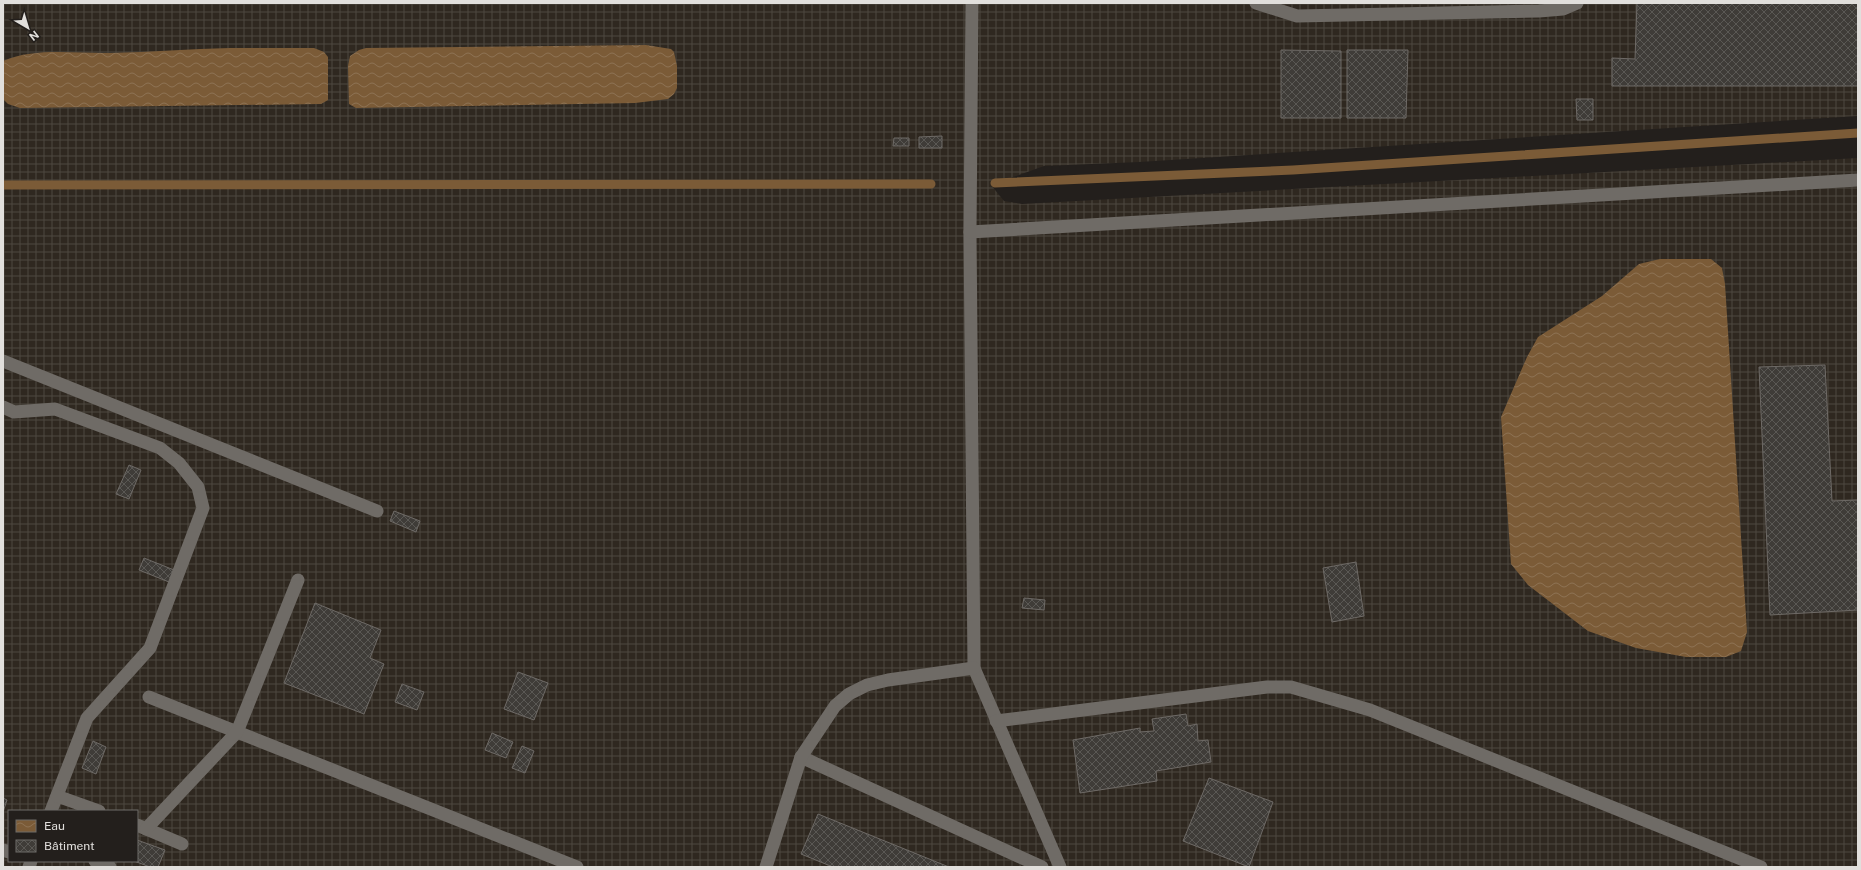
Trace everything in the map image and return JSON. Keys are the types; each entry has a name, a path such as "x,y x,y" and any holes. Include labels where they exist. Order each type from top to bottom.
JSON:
{"lane":[{"path":"972,3 970,232 974,668 1060,867"},
{"path":"1256,3 1297,16 1539,11 1563,9 1577,3"},
{"path":"970,232 1858,180"},
{"path":"3,361 377,511"},
{"path":"3,407 14,412 55,409 160,448 179,462 198,487 203,508 150,648 87,718 51,810"},
{"path":"182,844 142,827 237,732 298,580"},
{"path":"766,867 801,757 836,706 849,694 867,685 888,680 974,668"},
{"path":"996,721 1267,687 1291,687 1370,710 1761,867"},
{"path":"149,698 577,867"},
{"path":"801,757 1042,867"},
{"path":"57,796 96,810"},
{"path":"98,862 110,867"}],"shaded area":[{"path":"3,3 1858,3 1858,116 1139,162 1044,166 991,185 1004,201 1022,204 1858,158 1858,867 3,867"}],"water":[{"path":"646,45 671,49 674,52 677,66 677,88 674,94 668,99 635,103 356,108 349,104 348,66 350,56 359,50 366,48"},
{"path":"230,48 314,48 324,52 328,57 328,100 321,104 20,108 8,104 3,99 3,61 29,54 56,52 111,53"},
{"path":"1660,259 1711,259 1722,268 1725,284 1747,632 1741,651 1726,657 1686,657 1636,648 1588,631 1528,585 1511,564 1501,417 1527,357 1538,337 1602,296 1639,264"}],"building":[{"path":"1637,3 1858,3 1858,86 1612,86 1612,58 1635,59"},
{"path":"1281,50 1341,51 1341,118 1281,118"},
{"path":"1347,50 1408,50 1406,118 1347,118"},
{"path":"1576,99 1593,99 1593,120 1577,120"},
{"path":"942,136 942,148 919,148 919,137"},
{"path":"894,138 909,138 909,146 893,146"},
{"path":"1825,365 1832,501 1858,500 1858,610 1770,615 1759,367"},
{"path":"129,465 141,470 129,499 116,494"},
{"path":"394,511 420,521 416,532 390,521"},
{"path":"144,558 174,570 169,582 139,570"},
{"path":"1356,562 1364,616 1332,622 1323,568"},
{"path":"1024,598 1045,600 1044,610 1022,608"},
{"path":"315,603 381,630 370,658 384,664 364,714 284,683"},
{"path":"518,672 548,683 534,720 504,709"},
{"path":"402,684 424,692 417,710 395,702"},
{"path":"1186,714 1188,726 1197,724 1198,741 1208,740 1211,762 1156,771 1157,781 1080,793 1073,740 1140,728 1140,732 1154,731 1152,719"},
{"path":"492,733 513,742 506,758 485,750"},
{"path":"93,741 106,747 96,774 82,768"},
{"path":"522,746 534,751 525,773 512,768"},
{"path":"1209,778 1273,802 1249,867 1183,841"},
{"path":"3,798 7,800 3,812"},
{"path":"818,814 949,867 833,867 801,854"},
{"path":"138,840 165,850 158,867 150,867 137,862 138,862"}],"waterway":[{"path":"995,183 1293,170 1858,133"},
{"path":"3,185 931,184"}]}
